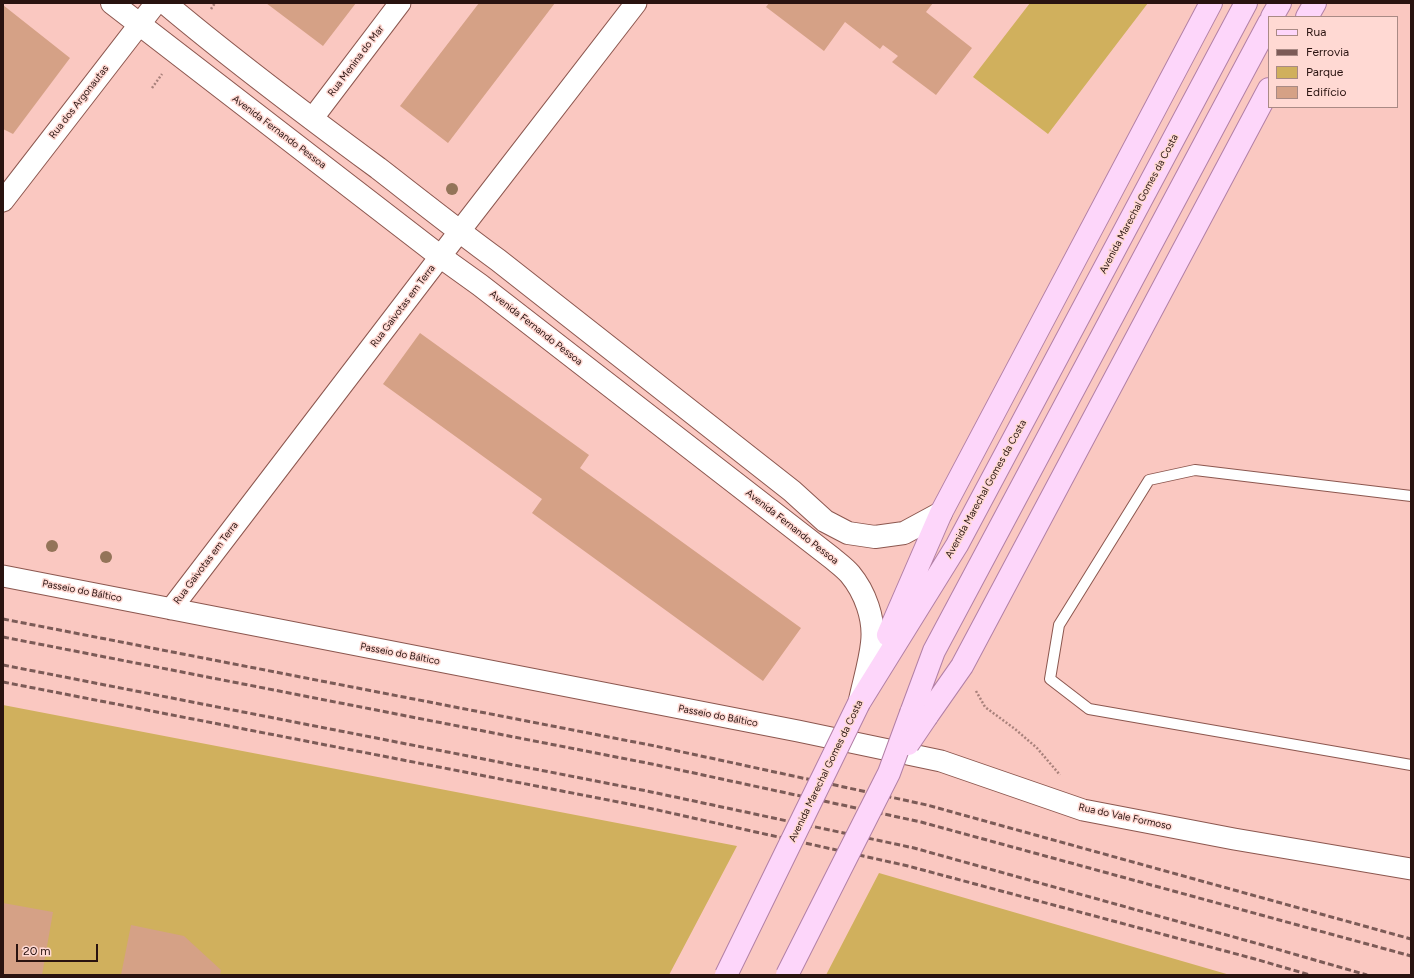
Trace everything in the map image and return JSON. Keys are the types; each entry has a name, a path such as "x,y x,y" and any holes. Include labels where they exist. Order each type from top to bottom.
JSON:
{"main road":[{"path":"859,703 941,513 1211,3"},
{"name":"Avenida Marechal Gomes da Costa","path":"726,975 859,703 957,545 1246,3"},
{"path":"1273,16 1280,3"},
{"path":"1308,16 1315,3"},
{"path":"919,715 934,651 1268,26"},
{"path":"787,975 919,715 962,666 1268,91"}],"street":[{"name":"Avenida Fernando Pessoa","path":"112,3 440,257 480,285 850,573 860,589 869,611 871,626 872,642 859,703"},
{"name":"Rua dos Argonautas","path":"3,201 156,3"},
{"path":"165,3 196,29 312,119 420,200 459,232 505,265 792,491 825,522 848,533 875,537 904,533 941,513"},
{"name":"Rua Menina do Mar","path":"312,119 400,3"},
{"name":"Rua Gaivotas em Terra","path":"171,609 636,3"},
{"name":"Passeio do Báltico","path":"3,576 798,732"},
{"name":"Rua do Vale Formoso","path":"798,732 941,761 1083,810 1234,839 1411,869"}],"lane":[{"path":"1411,496 1195,470 1149,480 1059,625 1050,680 1089,709 1411,765"}],"path":[{"path":"962,666 985,707 1015,729 1037,748 1060,775 1083,810"}],"green space":[{"path":"1030,3 1148,3 1048,134 973,77"},
{"path":"3,705 737,846 669,975 3,975"},
{"path":"879,873 1230,975 826,975"}],"building":[{"path":"266,3 356,3 323,46"},
{"path":"479,3 555,3 448,143 400,106"},
{"path":"769,3 933,3 926,12 972,48 936,95 892,62 898,56 883,45 880,49 845,22 824,51 766,7"},
{"path":"3,5 70,58 13,134 3,129"},
{"path":"420,333 589,455 580,468 801,628 763,681 532,513 542,499 383,384"},
{"path":"3,903 53,912 42,975 3,975"},
{"path":"131,925 184,936 221,970 220,975 121,975"}],"railway":[{"path":"3,619 655,746 927,805 1411,939"},
{"path":"3,637 652,764 921,822 1411,956"},
{"path":"3,665 647,791 914,848 1367,975"},
{"path":"3,682 644,807 908,866 1310,975"}]}
